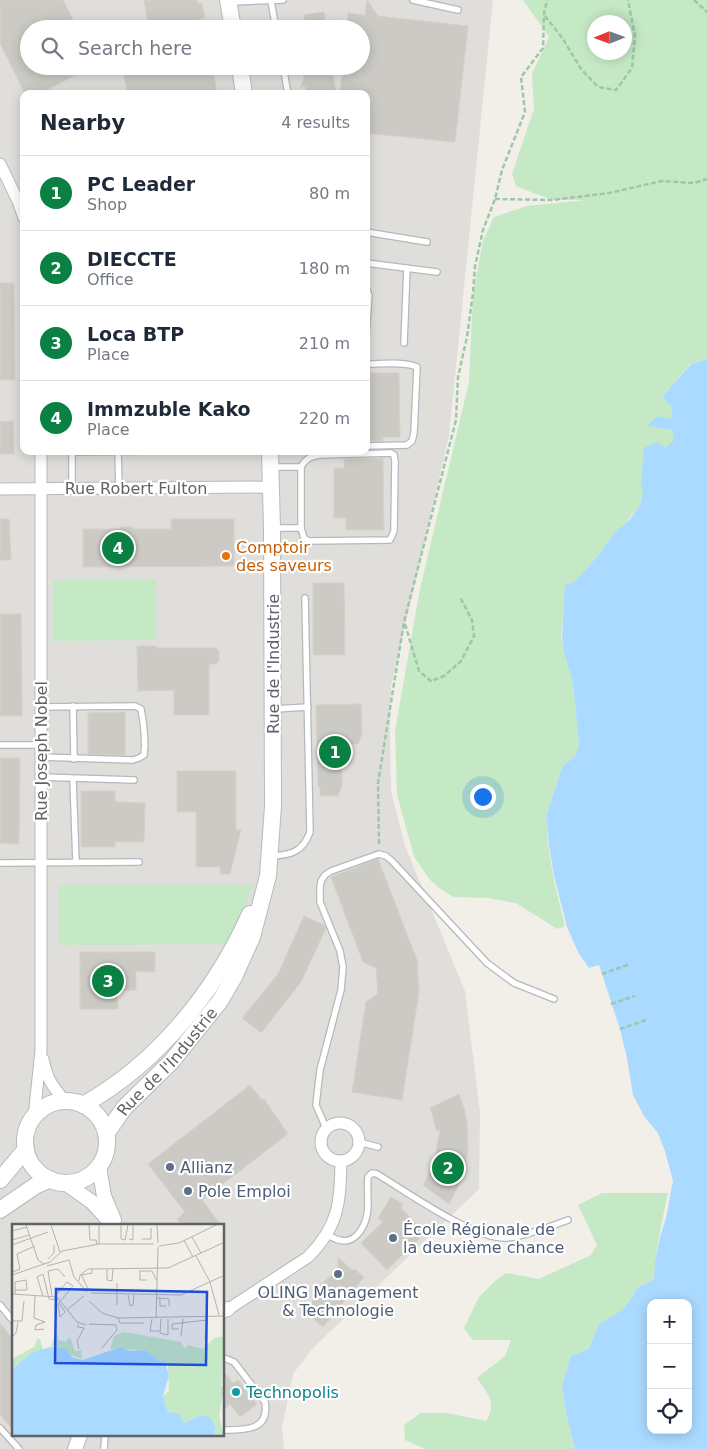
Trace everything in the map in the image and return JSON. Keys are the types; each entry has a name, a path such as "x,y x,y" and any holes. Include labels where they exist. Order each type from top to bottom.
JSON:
{"main road":[{"path":"229,1 232,20"},
{"path":"241,75 243,90"},
{"name":"Rue de l'Industrie","path":"106,1134 124,1108 172,1061 220,1001 234,977 252,937 268,876 274,806 271,459"},
{"name":"Rue de l'Industrie","path":"99,1166 106,1151 106,1134 100,1119 83,1104 130,1074 161,1046 200,1001 243,932 268,876"},
{"path":"57,1181 40,1173 33,1166 26,1149 27,1131 34,1117 50,1104 65,1101 83,1104"},
{"path":"0,1180 26,1149"},
{"path":"0,1210 35,1186 57,1181 76,1182 95,1171 99,1166"}],"street":[{"path":"0,164 20,207"},
{"name":"Rue Joseph Nobel","path":"34,1117 41,1050 42,455"},
{"name":"Rue Robert Fulton","path":"0,489 271,487"},
{"name":"Rue Joseph Nobel","path":"41,1050 47,1076 65,1101"},
{"path":"336,1123 347,1124 356,1131 359,1142 358,1148 352,1157 335,1161 329,1158 321,1148 321,1136 326,1128 336,1123"},
{"path":"225,1310 308,1257 316,1248 326,1234 338,1209 341,1161"},
{"path":"99,1166 104,1196 115,1224"},
{"path":"57,1181 92,1202 114,1224"},
{"path":"75,1449 80,1436"}],"lane":[{"path":"229,1 284,0"},
{"path":"413,0 458,10"},
{"path":"271,1 274,20"},
{"path":"285,75 287,90"},
{"path":"370,233 427,242"},
{"path":"370,263 437,272"},
{"path":"404,343 407,268"},
{"path":"370,364 400,364 417,367 412,441 407,445 370,446"},
{"path":"319,455 309,457 301,467 301,528 304,538 309,541 390,540 394,531 396,461 391,453 370,454"},
{"path":"72,455 72,488"},
{"path":"118,455 119,488"},
{"path":"271,459 301,467"},
{"path":"272,528 301,528"},
{"path":"270,856 294,852 308,840 310,832 306,598"},
{"path":"74,706 74,759"},
{"path":"41,707 135,706 141,709 146,740 144,755 134,760 41,757"},
{"path":"274,709 308,708"},
{"path":"0,745 41,745"},
{"path":"41,778 134,780"},
{"path":"73,779 76,862"},
{"path":"326,1128 316,1105 320,1070 341,990 343,968 340,951 320,902 320,887 325,875 331,870 379,854 386,856 487,962 514,983 554,999"},
{"path":"0,863 139,862"},
{"path":"359,1142 378,1147"},
{"path":"326,1234 338,1240 346,1241 354,1238 361,1230 365,1224 367,1212 368,1177 372,1173 377,1174 451,1218 489,1236 512,1237 568,1220"},
{"path":"0,1305 12,1320"},
{"path":"225,1358 234,1362 264,1402 266,1409 262,1421 257,1426 245,1430 225,1430"},
{"path":"0,1428 19,1449"},
{"path":"104,1449 106,1436"}],"path":[{"path":"379,854 378,783 404,622 456,420 458,377 467,337 475,266 483,230 496,199 502,170 525,112 521,78 543,48 544,14 547,0"},
{"path":"544,14 563,39 581,69 598,88 616,90 632,68 635,36 628,0"},
{"path":"694,0 707,12"},
{"path":"496,199 552,200 609,193 662,182 694,183 707,178"},
{"path":"404,622 419,671 431,681 444,676 461,661 474,636 472,620 460,597"},
{"path":"602,974 630,964"},
{"path":"611,1004 635,996"},
{"path":"620,1029 646,1020"}],"shaded area":[{"path":"0,0 493,0 449,436 391,687 390,734 391,791 405,846 465,991 480,1112 479,1189 313,1348 293,1374 282,1427 284,1449 0,1449"}],"green space":[{"path":"523,0 707,0 707,359 690,364 662,397 671,406 672,419 648,426 672,430 675,440 665,448 643,493 640,505 599,555 574,582 566,585 561,637 573,684 579,744 576,755 562,767 546,817 554,881 565,926 557,929 516,903 488,898 454,897 430,880 414,856 397,795 395,731 420,589 469,382 473,293 483,241 494,217 527,206 587,200 552,200 516,186 512,174 534,109 532,74 549,37"},
{"path":"156,579 156,640 53,641 53,580"},
{"path":"59,885 254,885 226,944 59,945"},
{"path":"602,1193 668,1193 657,1247 654,1280 638,1287 622,1310 599,1324 589,1349 562,1387 566,1414 575,1449 425,1449 405,1440 404,1425 421,1413 447,1413 486,1421 491,1409 490,1398 477,1378 505,1356 511,1340 473,1340 464,1328 479,1297 506,1273 539,1279 591,1255 597,1245 578,1205"}],"water":[{"path":"707,359 707,1449 575,1449 566,1414 562,1387 571,1356 589,1349 599,1324 622,1310 638,1287 654,1280 655,1261 673,1181 658,1133 644,1116 633,1095 620,1029 599,965 589,968 578,952 567,927 554,876 546,817 562,767 576,755 579,744 573,684 562,637 565,585 574,582 599,555 613,535 630,519 640,505 643,493 641,484 644,448 657,442 665,448 674,440 672,430 647,426 657,416 672,419 671,406 662,397 691,364"}],"building":[{"path":"0,0 63,0 73,20 20,20 20,75 76,75 47,90 23,90 0,43"},
{"path":"144,0 197,0 198,4 202,3 205,18 200,20 147,20"},
{"path":"367,0 378,16 468,26 455,142 370,133 370,90 340,90 342,75 370,75 370,20 348,20 348,13 365,15"},
{"path":"324,12 325,20 305,20 304,15"},
{"path":"123,75 214,75 217,90 127,90"},
{"path":"304,75 333,75 335,90 306,90 305,86 301,87"},
{"path":"0,283 14,283 15,380 0,380"},
{"path":"370,373 399,373 400,437 383,437 383,441 370,441"},
{"path":"13,421 14,454 0,454 0,422"},
{"path":"383,458 384,530 346,530 346,518 334,518 334,468 344,468 344,459"},
{"path":"0,519 9,519 11,560 0,560"},
{"path":"171,519 234,519 234,566 83,567 83,529 121,529 121,527 133,527 133,529 171,529"},
{"path":"313,583 344,583 345,655 313,655"},
{"path":"0,614 21,614 22,716 0,716"},
{"path":"137,646 156,646 156,648 216,648 219,651 219,660 216,664 209,664 209,715 174,715 174,690 138,691"},
{"path":"361,704 362,734 358,744 352,744 350,765 342,765 342,785 338,796 320,796 320,787 318,787 316,705"},
{"path":"125,712 125,755 88,754 88,713"},
{"path":"0,758 20,758 19,844 0,843"},
{"path":"177,771 236,771 236,830 241,830 230,874 220,874 220,867 196,867 196,812 177,812"},
{"path":"81,791 115,791 115,802 145,803 144,842 115,842 115,847 81,847"},
{"path":"378,859 417,960 419,992 402,1100 352,1092 366,1002 378,994 376,968 363,962 331,877"},
{"path":"304,916 324,925 326,928 301,982 261,1033 242,1018 278,974"},
{"path":"80,952 155,952 155,972 136,971 136,990 117,991 118,1009 80,1009"},
{"path":"250,1085 262,1100 264,1099 288,1134 202,1200 220,1224 181,1224 177,1219 185,1212 148,1164"},
{"path":"459,1094 467,1123 468,1151 462,1179 449,1204 423,1185 434,1163 440,1130 436,1130 430,1108"},
{"name":"École Régionale de la deuxième chance","path":"391,1197 403,1204 401,1208 425,1233 387,1270 361,1243 383,1222 378,1218"},
{"path":"338,1257 353,1271 354,1269 364,1277 323,1327 309,1315 304,1316 303,1304 312,1303 320,1285 338,1270"},
{"path":"0,1323 12,1338 12,1429 0,1414"},
{"name":"Technopolis","path":"225,1373 233,1383 238,1380 257,1404 240,1417 230,1404 225,1408"}],"place":[{"name":"Immzuble Kako","path":"118,548"},
{"name":"Comptoir des saveurs","path":"226,556"},
{"name":"PC Leader","path":"335,752"},
{"name":"Loca BTP","path":"108,981"},
{"name":"Allianz","path":"170,1167"},
{"name":"DIECCTE","path":"448,1168"},
{"name":"Pole Emploi","path":"188,1191"},
{"name":"École Régionale de la deuxième chance","path":"393,1238"},
{"name":"OLING Management & Technologie","path":"338,1274"},
{"name":"Technopolis","path":"236,1392"}]}
